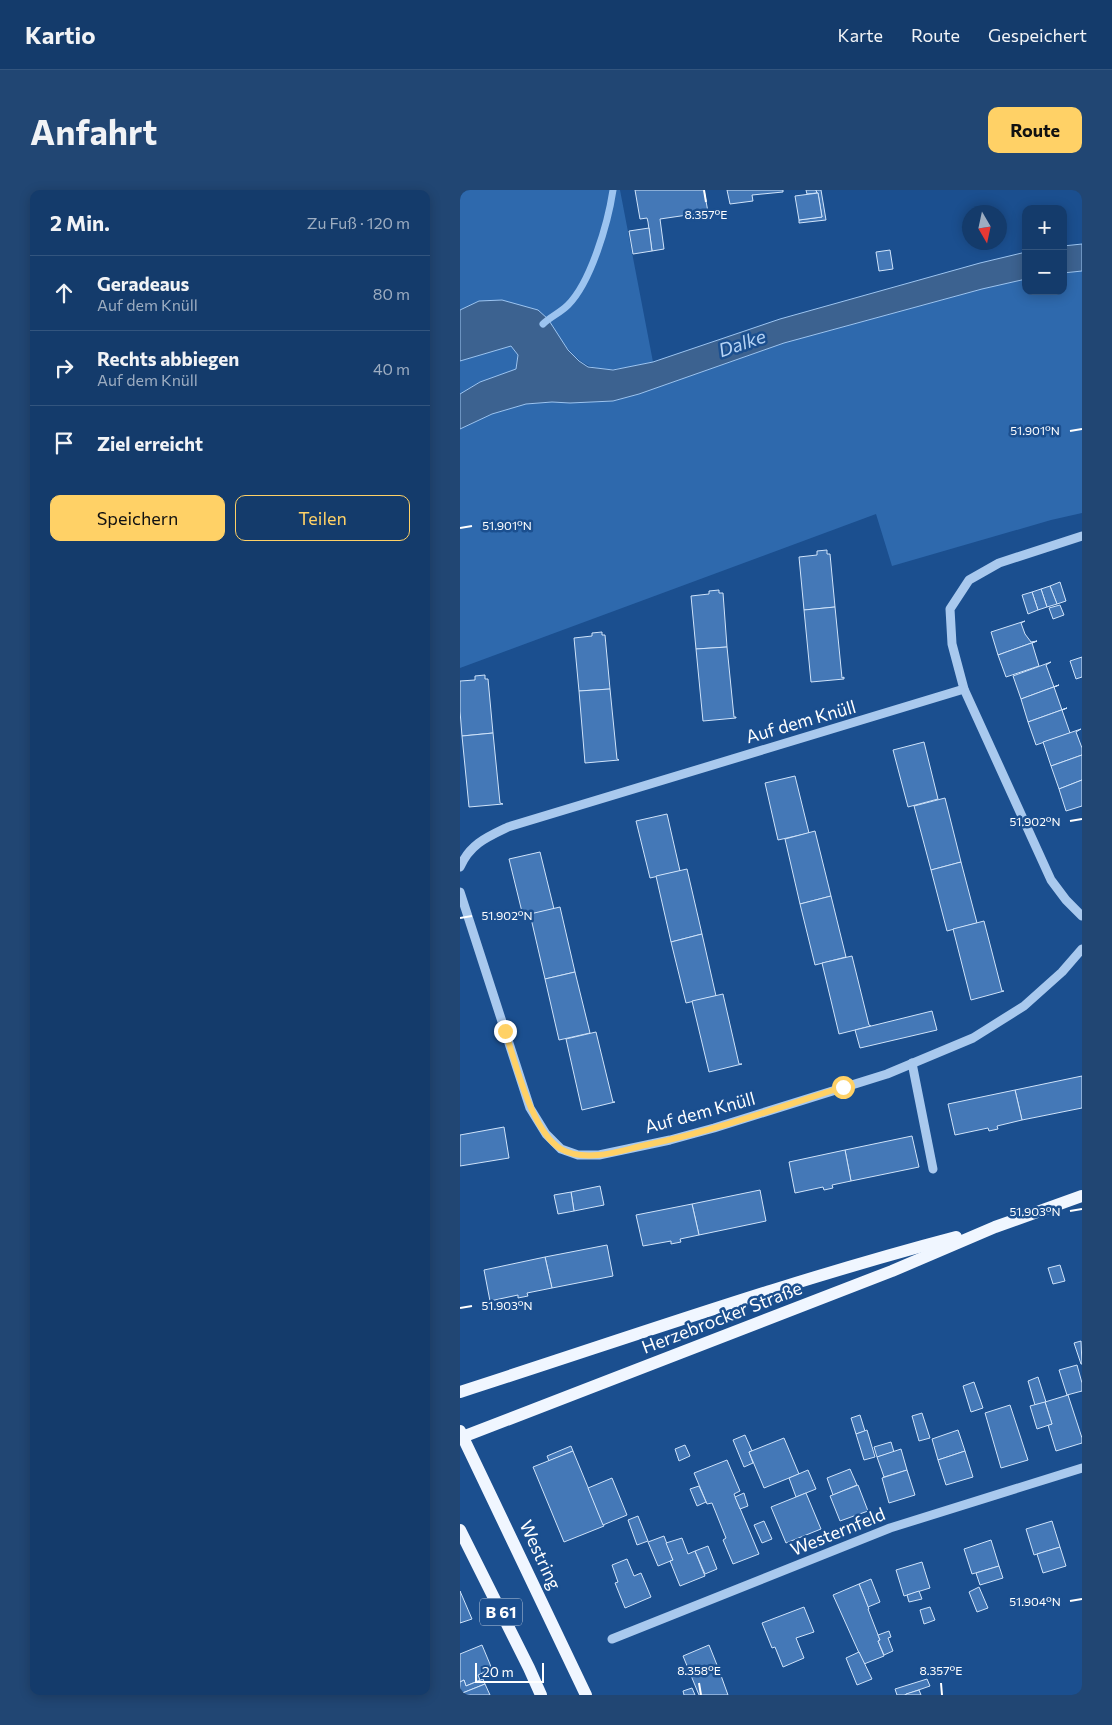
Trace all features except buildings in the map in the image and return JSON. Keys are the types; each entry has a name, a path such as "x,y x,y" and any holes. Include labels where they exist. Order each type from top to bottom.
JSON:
{"main road":[{"name":"Herzebrocker Straße","path":"461,1435 892,1271 994,1227 1082,1196"},
{"name":"Herzebrocker Straße","path":"460,1392 700,1313 887,1255 994,1227"},
{"name":"Westring","path":"461,1435 586,1695"},
{"name":"B 61","path":"460,1530 541,1695"}],"street":[{"path":"1082,536 999,563 969,580 950,609 952,644 964,689 1050,880 1082,916"},
{"name":"Auf dem Knüll","path":"460,867 465,855 481,840 508,827 964,689"},
{"name":"Auf dem Knüll","path":"460,892 530,1108 546,1134 561,1149 578,1155 598,1155 670,1140 714,1128 878,1076 912,1063 973,1038 1024,1006 1062,972 1082,949"},
{"path":"912,1063 933,1169"},
{"name":"Westernfeld","path":"612,1640 890,1528 1082,1468"}],"shaded area":[{"path":"460,190 620,190 653,362 620,369 598,368 579,360 564,344 548,319 479,301 460,310"},
{"path":"1082,271 1082,513 1051,520 892,566 876,514 460,668 460,429 492,414 526,404 614,401 784,343 1022,280 1022,295 1067,295 1067,273"},
{"path":"511,346 518,355 516,369 480,382 460,394 460,361"}],"water":[{"path":"1082,244 1082,271 1067,273 1067,246"},
{"name":"Dalke","path":"1022,253 1022,280 784,343 639,394 613,401 526,404 492,414 460,429 460,394 480,382 516,369 518,355 511,346 460,361 460,310 479,301 502,300 538,310 548,319 568,350 579,361 588,367 613,370 653,362 780,319"}],"waterway":[{"path":"543,324 568,305 584,282 603,235 613,190"}],"route":[{"path":"505,1031 530,1108 546,1134 561,1149 578,1155 598,1155 670,1140 843,1087"}]}
